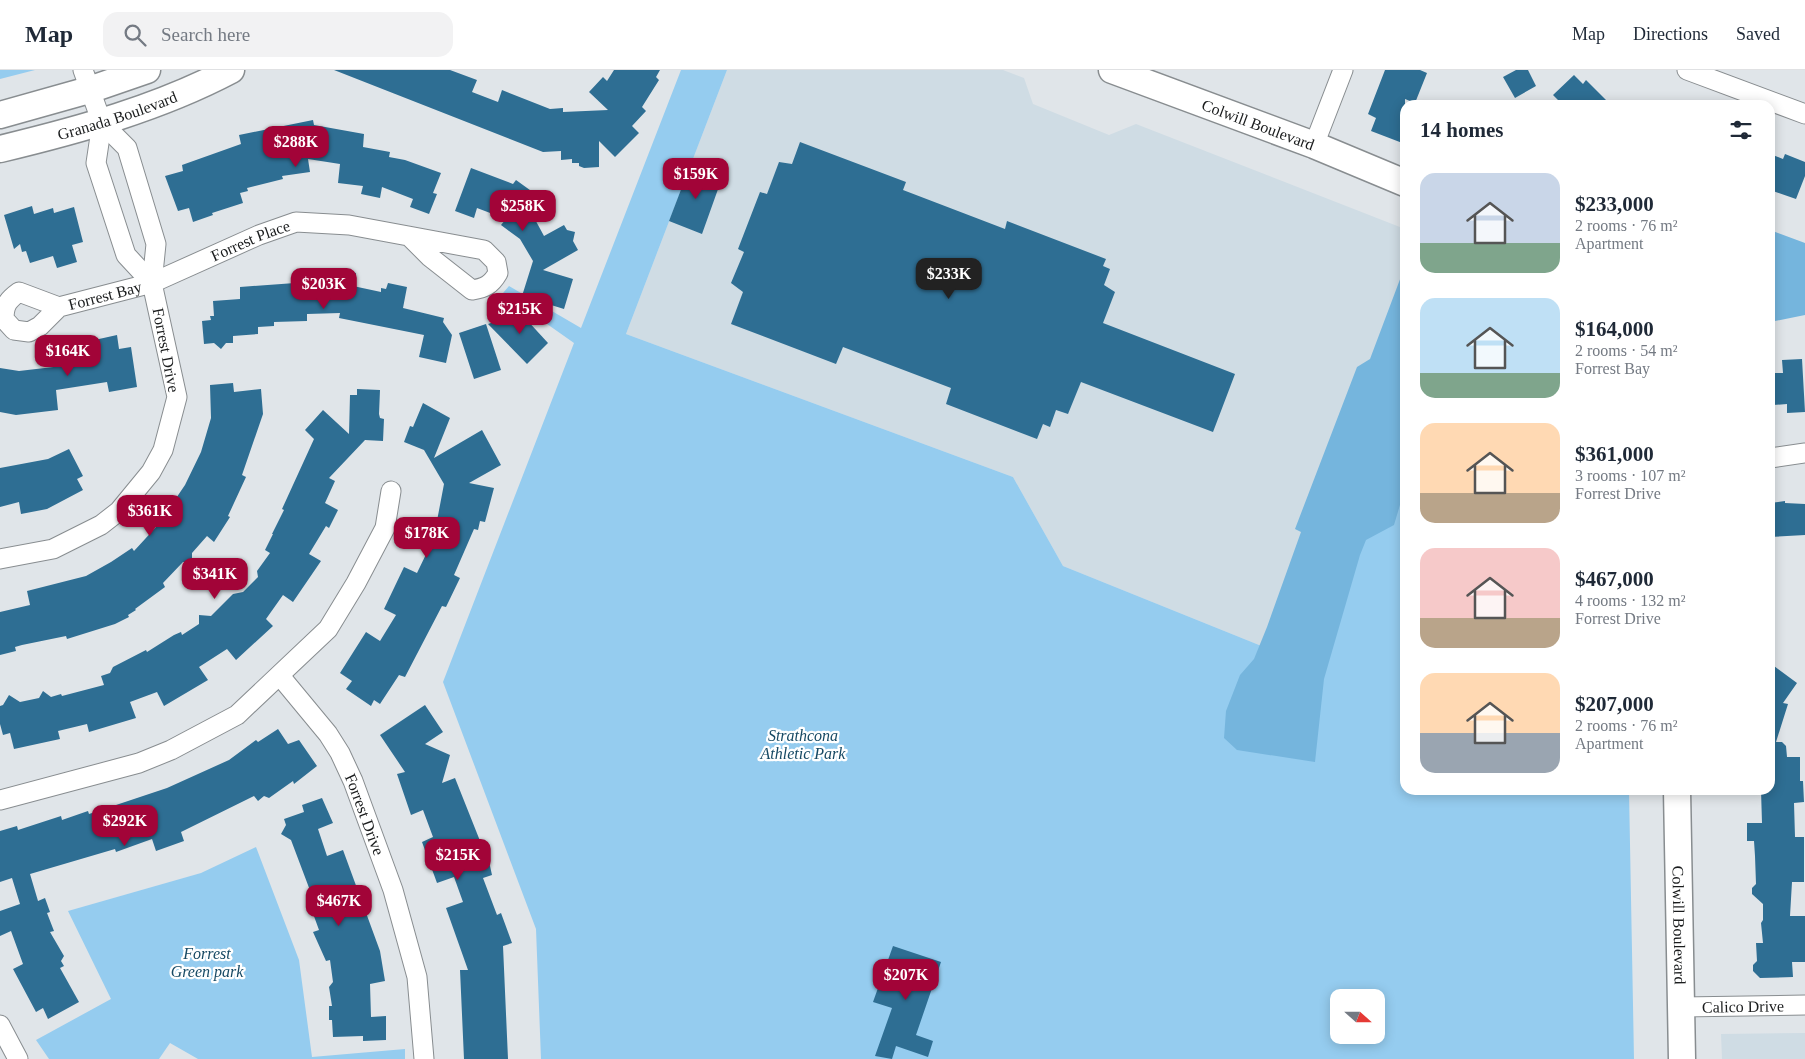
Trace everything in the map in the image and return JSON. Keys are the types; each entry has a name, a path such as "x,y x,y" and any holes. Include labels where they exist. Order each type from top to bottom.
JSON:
{"street":[{"name":"Granada Boulevard","path":"0,115 86,80 147,70"},
{"name":"Granada Boulevard","path":"0,149 102,123 160,102 232,70"},
{"name":"Colwill Boulevard","path":"1112,70 1314,145 1400,181"},
{"path":"1314,145 1343,70"},
{"path":"1687,70 1767,100"},
{"path":"86,80 102,123 96,163 126,255 152,283"},
{"path":"1775,103 1805,114"},
{"name":"Forrest Drive","path":"0,560 53,549 101,525 119,512 151,472 163,450 176,397 152,283 156,244 127,148 102,123"},
{"name":"Forrest Place","path":"152,283 259,234 296,222 349,225 411,238"},
{"name":"Forrest Bay","path":"59,307 152,283"},
{"path":"1775,457 1805,453"},
{"path":"0,800 139,763 171,750 237,715 328,629 385,528 391,491"},
{"name":"Forrest Drive","path":"280,676 328,734 340,753 353,781 393,890 414,968 424,1059"},
{"name":"Colwill Boulevard","path":"1677,795 1682,1059"},
{"name":"Calico Drive","path":"1682,1006 1805,1005"},
{"path":"0,1025 18,1059"}],"shaded area":[{"path":"727,70 1003,70 1024,78 1033,104 1109,135 1136,124 1400,227 1400,316 1269,649 1063,566 1013,477 626,334"},
{"path":"1775,232 1805,243 1805,315 1775,321"},
{"path":"1400,279 1400,505 1394,525 1366,540 1360,555 1324,679 1315,762 1237,750 1224,738 1226,711 1240,675 1254,659 1267,627 1301,532 1295,529 1357,367 1370,359"},
{"path":"1805,1033 1805,1059 1722,1059 1721,1034"}],"green space":[{"path":"0,70 35,70 0,79"},
{"name":"Strathcona Athletic Park","path":"681,70 727,70 626,334 1013,477 1063,566 1269,649 1400,316 1400,795 1629,795 1634,1059 541,1059 536,929 443,682 574,343 503,293 509,286 581,328"},
{"name":"Forrest Green park","path":"256,847 299,960 312,1057 405,1049 405,1059 198,1059 170,1043 159,1059 49,1059 36,1040 111,999 68,911 201,873"}],"building":[{"path":"334,70 450,70 477,80 472,92 498,102 502,90 550,109 563,108 563,112 608,110 589,92 603,77 607,81 614,70 660,70 656,77 659,80 642,107 646,111 632,126 639,133 615,157 599,141 599,167 584,168 579,166 579,163 572,163 572,159 561,160 561,151 543,152"},
{"path":"1385,70 1420,70 1427,73 1416,100 1400,100 1400,142 1371,131 1376,118 1368,114"},
{"path":"1516,70 1528,70 1536,86 1515,98 1503,77"},
{"path":"1574,75 1583,84 1586,80 1606,100 1558,100 1553,95"},
{"path":"313,120 314,125 364,134 363,147 390,152 389,157 405,160 441,173 433,193 437,194 429,214 410,207 413,199 382,187 380,198 361,194 363,186 338,183 340,164 308,159 310,172 282,176 283,179 247,188 248,191 240,193 243,203 212,213 213,215 193,222 189,208 178,211 165,176 183,171 182,165 241,144 239,135"},
{"path":"800,142 906,182 903,190 1005,229 1007,221 1106,259 1103,266 1110,269 1104,285 1115,292 1103,323 1235,374 1213,432 1081,382 1068,414 1056,410 1050,427 1043,424 1037,439 946,404 951,388 843,347 836,364 731,324 743,292 731,283 744,252 738,249 760,192 767,194 779,162 792,164"},
{"path":"1785,154 1805,162 1805,176 1796,199 1775,192 1775,156 1783,159"},
{"path":"690,166 722,178 702,234 669,221"},
{"path":"471,168 513,184 516,180 541,198 531,212 544,236 564,225 567,230 575,232 573,241 578,250 543,270 573,279 564,309 522,296 533,261 520,239 501,225 506,219 477,208 474,218 455,211"},
{"path":"32,206 34,214 53,208 54,213 74,207 83,242 72,245 77,262 57,268 53,256 30,263 26,251 22,252 20,244 14,249 4,215"},
{"path":"335,268 356,273 353,286 381,292 381,288 386,289 388,283 407,287 403,308 444,318 443,322 452,335 446,363 419,357 424,335 339,318 340,313 307,314 307,321 274,322 274,326 258,327 258,334 233,336 233,343 226,343 221,349 214,343 204,344 202,321 211,320 210,316 214,316 213,301 240,299 240,287 295,283 295,271 324,271 325,273 325,271 334,271"},
{"path":"514,306 548,343 527,364 488,324 502,319"},
{"path":"486,324 501,370 474,379 459,333"},
{"path":"117,335 119,349 131,347 137,387 109,392 107,382 56,390 58,410 16,415 0,412 0,368 19,371 62,366 60,353 73,351 72,345"},
{"path":"1802,359 1805,412 1787,413 1787,404 1775,405 1775,373 1783,373 1782,360"},
{"path":"233,383 234,392 261,389 263,414 242,475 246,477 228,516 230,517 214,542 207,536 192,553 192,562 183,562 163,583 165,587 135,609 128,615 129,617 115,624 67,639 66,636 22,645 15,647 16,651 0,655 0,612 30,605 27,591 86,576 132,548 134,551 168,514 166,513 185,485 201,452 211,418 210,385"},
{"path":"357,389 380,390 379,414 380,418 384,419 383,441 365,440 329,478 335,481 325,503 338,510 329,528 326,526 309,554 321,561 293,602 283,595 266,619 273,626 236,660 227,649 199,667 208,680 164,706 157,692 130,702 136,718 89,732 87,724 58,731 60,739 14,749 10,733 3,735 0,724 0,706 3,705 9,695 20,702 39,698 43,691 51,697 61,694 62,696 104,685 101,676 110,673 113,667 146,650 147,652 174,635 181,632 182,635 199,624 199,615 211,616 233,594 243,592 258,577 257,571 270,553 265,550 314,439 305,430 323,410 349,434 350,395 357,395"},
{"path":"423,403 450,418 434,458 482,430 501,465 469,483 494,488 485,522 480,521 478,530 474,529 454,575 460,578 446,607 442,606 405,677 399,675 380,704 374,700 371,706 346,689 352,681 340,673 366,632 380,641 396,615 384,609 404,567 417,573 430,546 424,543 432,524 436,526 444,484 424,450 404,442 410,426 413,427"},
{"path":"69,449 83,476 77,479 83,490 47,509 21,514 19,502 0,507 0,468 48,459"},
{"path":"1785,501 1785,503 1805,504 1805,535 1775,537 1775,502"},
{"path":"1775,667 1797,683 1783,703 1788,704 1776,742 1782,742 1786,746 1787,757 1800,757 1800,781 1803,781 1804,802 1794,803 1795,837 1804,837 1804,882 1792,882 1790,916 1805,916 1805,962 1792,962 1793,977 1760,978 1753,971 1753,965 1757,961 1756,943 1763,943 1761,923 1763,920 1763,904 1752,894 1752,888 1756,884 1754,841 1747,841 1747,823 1762,823 1761,795 1775,795"},
{"path":"425,705 443,732 425,744 450,755 442,783 455,778 490,866 492,875 483,878 497,915 501,913 512,943 503,946 508,1059 464,1059 460,970 468,970 446,908 463,902 454,877 437,883 422,842 433,837 423,810 411,815 397,774 405,772 380,735"},
{"path":"278,729 288,744 299,740 317,766 294,784 293,781 269,798 264,796 258,801 254,796 181,832 184,841 156,851 152,839 116,852 115,849 30,874 38,901 45,898 50,912 47,913 54,931 50,932 64,956 61,961 64,966 60,968 79,1002 48,1019 43,1008 36,1012 13,969 23,964 11,931 0,936 0,911 20,904 12,878 0,882 0,831 17,826 18,830 61,816 62,820 88,811 89,814 167,788 229,760 256,740 258,742"},
{"path":"322,798 333,823 318,829 327,856 343,850 380,951 385,981 370,984 371,1017 386,1016 386,1040 363,1041 363,1036 333,1037 332,1020 329,1020 329,1006 332,1006 329,987 333,982 330,960 326,961 313,932 319,930 311,908 314,901 291,840 281,834 286,825 284,819 304,812 302,805"},
{"path":"893,946 941,962 916,1035 933,1041 928,1057 896,1046 892,1059 875,1056 892,1008 873,1002"}]}
